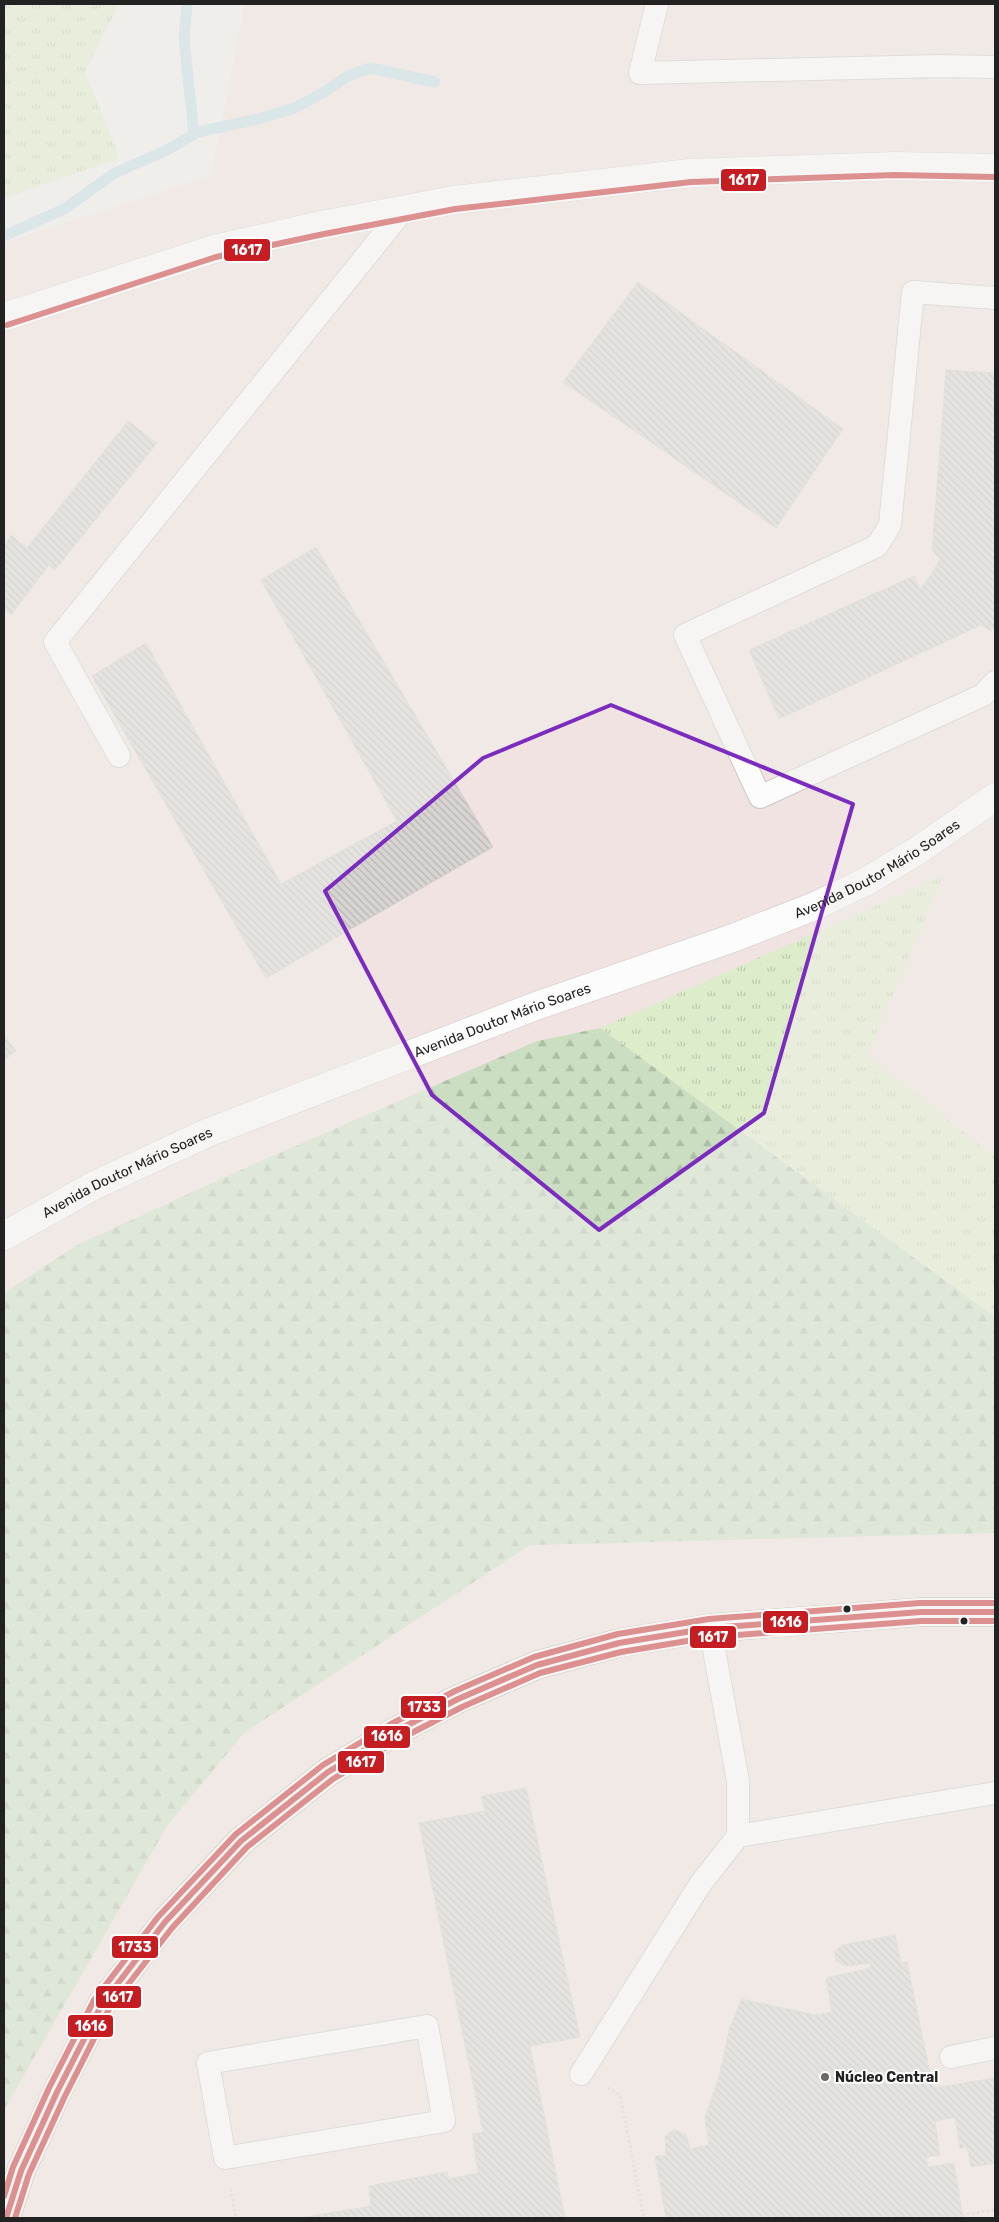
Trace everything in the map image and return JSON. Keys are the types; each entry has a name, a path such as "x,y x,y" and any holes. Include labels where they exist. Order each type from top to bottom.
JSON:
{"main road":[{"path":"6,2218 21,2171 57,2092 102,2004 165,1922 242,1840 328,1772 396,1732 458,1699 537,1664 620,1643 710,1628 921,1612 995,1612"}],"street":[{"path":"4,317 214,249 322,224 468,198 690,173 895,166 995,168"},
{"name":"Avenida Doutor Mário Soares","path":"4,1236 93,1186 207,1133 527,1010 733,938 814,906 867,881 917,851 995,797"}],"lane":[{"path":"657,4 640,73 939,66 995,67"},
{"path":"119,756 55,642 404,209"},
{"path":"995,298 913,292 890,525 877,546 685,635 760,797 984,695 995,682"},
{"path":"581,2074 701,1883 738,1836 738,1781 710,1628"},
{"path":"738,1836 995,1793"},
{"path":"428,2026 448,2099 444,2121 225,2158 208,2063 428,2026"},
{"path":"951,2057 995,2048"}],"path":[{"path":"581,2074 620,2095 644,2218"},
{"path":"962,2215 995,2210"}],"highlighted area":[{"path":"611,705 853,804 764,1113 599,1230 432,1095 325,891 483,758"}],"shaded area":[{"path":"244,4 995,4 995,2218 4,2218 4,243 211,175"}],"green space":[{"path":"4,4 119,4 85,72 120,158 4,198"},
{"path":"943,876 868,1055 995,1157 995,1317 600,1028"},
{"path":"600,1028 995,1317 995,1533 530,1545 244,1733 167,1826 4,2110 4,1293 79,1244 254,1164 537,1041"}],"building":[{"path":"638,282 843,429 776,528 563,382"},
{"path":"946,370 995,373 995,627 991,631 981,625 779,719 749,650 914,576 920,589 940,559 932,550"},
{"path":"128,421 157,443 55,570 49,565 11,615 4,609 4,545 11,535 27,548"},
{"path":"316,547 493,847 266,978 92,676 146,643 281,884 397,821 261,580"},
{"path":"4,1036 16,1051 4,1060"},
{"path":"526,1788 580,2037 530,2046 565,2218 299,2218 371,2206 369,2186 447,2172 448,2179 478,2173 472,2134 483,2132 419,1823 485,1811 481,1796"},
{"name":"Núcleo Central","path":"895,1935 901,1963 907,1962 933,2088 995,2078 995,2163 971,2167 967,2147 960,2148 955,2117 935,2121 940,2155 926,2157 928,2167 954,2163 963,2218 666,2218 655,2156 666,2155 665,2137 674,2130 686,2134 690,2149 709,2145 705,2117 719,2077 730,2027 742,1999 815,2015 832,2012 826,1978 871,1968 870,1963 846,1966 841,1964 836,1961 834,1951 842,1945"}],"waterway":[{"path":"187,4 184,39 194,134"},
{"path":"4,236 64,209 115,173 167,150 198,132 258,119 295,108 348,76 370,68 435,82"}],"transit line":[{"name":"1617","path":"7,325 216,257 455,209 691,182 895,175 995,177"},
{"name":"1733","path":"4,2196 13,2167 49,2088 94,2000 158,1917 236,1834 323,1765 391,1724 455,1691 534,1657 618,1634 709,1619 920,1603 995,1603"},
{"name":"1616","path":"6,2218 21,2171 57,2092 102,2004 165,1922 241,1841 328,1772 396,1731 458,1699 537,1665 619,1643 710,1628 921,1612 995,1612"},
{"name":"1617","path":"15,2218 29,2174 65,2096 109,2009 172,1928 247,1847 333,1779 400,1739 462,1707 540,1673 621,1652 711,1637 921,1621 995,1621"}],"place":[{"name":"Núcleo Central","path":"825,2077"}]}
